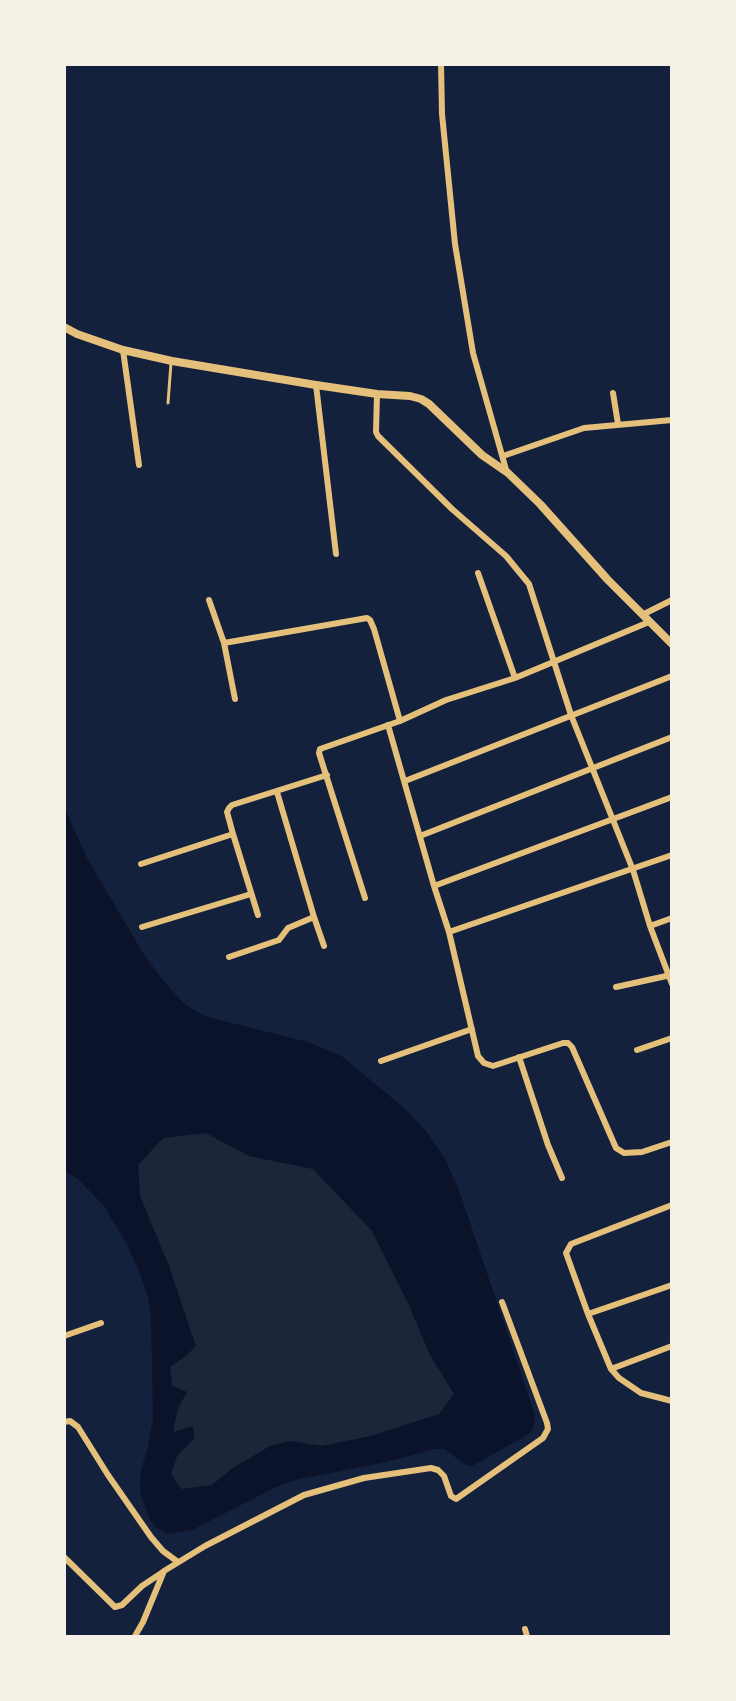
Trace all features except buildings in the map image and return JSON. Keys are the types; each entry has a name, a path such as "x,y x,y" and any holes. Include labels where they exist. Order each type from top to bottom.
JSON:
{"street":[{"path":"441,64 442,114 457,255 473,353 508,473"},
{"path":"64,327 77,334 123,350 172,361 316,386 410,396 429,404 482,455 508,473 540,504 642,615 672,644"},
{"path":"123,350 139,465"},
{"path":"316,386 336,554"},
{"path":"612,393 618,424"},
{"path":"377,394 375,405 378,436 452,509 506,556 529,584 571,715 633,870 650,926 672,984"},
{"path":"503,456 584,428 672,420"},
{"path":"478,573 515,678"},
{"path":"209,600 224,643 235,699"},
{"path":"642,615 672,600"},
{"path":"224,643 368,618 374,629 400,721"},
{"path":"365,898 319,753 320,749 400,721 446,700 515,678 649,622"},
{"path":"405,781 672,676"},
{"path":"388,725 449,932 478,1056 484,1063 493,1066 563,1043 568,1044 572,1047 616,1148 624,1154 642,1152 672,1142"},
{"path":"420,836 672,737"},
{"path":"258,915 233,834 228,808 327,775"},
{"path":"277,792 324,946"},
{"path":"434,886 672,797"},
{"path":"141,864 233,834"},
{"path":"449,932 672,855"},
{"path":"142,927 251,894"},
{"path":"229,957 279,940 288,928 314,917"},
{"path":"650,926 672,918"},
{"path":"616,987 670,975"},
{"path":"381,1061 472,1029"},
{"path":"637,1050 672,1038"},
{"path":"519,1057 548,1145 562,1178"},
{"path":"672,1205 567,1247 566,1252 611,1369 619,1378 641,1393 672,1401"},
{"path":"588,1314 672,1285"},
{"path":"64,1557 115,1607 122,1605 142,1586 164,1571 205,1546 304,1495 364,1478 431,1468 438,1470 444,1476 451,1496 456,1498 543,1438 548,1429 502,1302"},
{"path":"64,1336 101,1323"},
{"path":"611,1369 672,1346"},
{"path":"64,1422 70,1421 78,1427 151,1537 163,1551 178,1562"},
{"path":"135,1636 164,1571"}],"lane":[{"path":"168,404 172,361"}],"shaded area":[{"path":"64,807 88,860 143,953 183,1003 204,1016 308,1042 343,1057 404,1108 426,1131 444,1157 459,1190 535,1415 533,1430 472,1466 466,1465 444,1449 435,1449 382,1463 299,1479 276,1487 192,1530 168,1534 154,1526 141,1496 141,1470 153,1418 151,1317 148,1297 125,1241 104,1206 79,1180 65,1171","holes":["206,1133 249,1156 313,1169 372,1231 408,1303 430,1355 454,1394 439,1414 371,1436 322,1446 290,1441 270,1446 233,1468 212,1485 181,1489 171,1474 177,1456 194,1439 193,1426 173,1432 178,1408 187,1392 172,1385 170,1367 196,1346 169,1266 140,1196 138,1165 163,1138"]},
{"path":"206,1133 249,1156 313,1169 372,1231 408,1303 430,1355 454,1394 439,1414 371,1436 321,1446 290,1441 270,1446 233,1468 212,1485 182,1490 171,1475 177,1456 194,1439 194,1427 173,1432 178,1408 187,1392 171,1385 170,1367 187,1355 169,1266 140,1196 138,1165 163,1138"}]}
